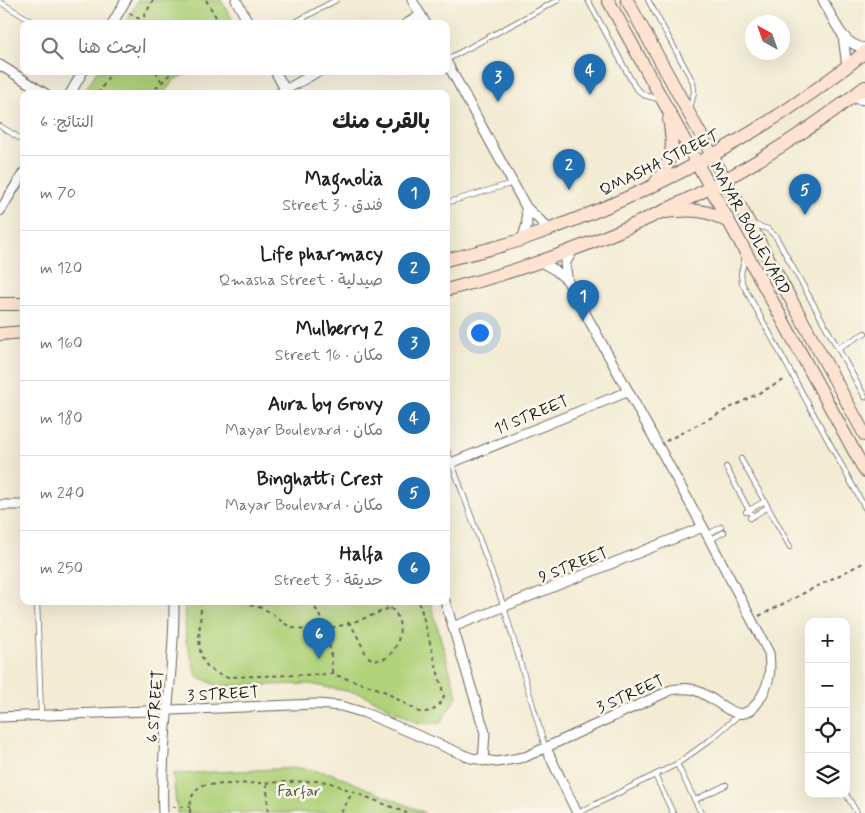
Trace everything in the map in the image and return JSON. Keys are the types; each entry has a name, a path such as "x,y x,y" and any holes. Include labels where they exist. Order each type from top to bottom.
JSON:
{"street":[{"path":"114,20 126,0"},
{"path":"236,0 247,20"},
{"path":"412,0 423,20"},
{"name":"MAYAR BOULEVARD","path":"608,0 865,471"},
{"name":"MAYAR BOULEVARD","path":"627,0 865,434"},
{"path":"823,0 843,36 855,46 865,48"},
{"path":"843,36 847,67"},
{"name":"QMASHA STREET","path":"450,259 522,240 652,186 712,155 782,115 865,52"},
{"path":"0,65 40,90"},
{"path":"450,68 526,207 549,229"},
{"path":"72,90 82,75"},
{"path":"277,75 283,90"},
{"path":"287,90 312,75"},
{"path":"450,289 575,248 654,214 725,180 812,126 865,87"},
{"path":"851,98 865,100"},
{"path":"652,186 664,171 672,154 672,135 664,103"},
{"path":"0,212 20,179"},
{"path":"522,240 527,224 526,207"},
{"path":"654,214 696,210 708,212 730,223"},
{"path":"575,248 565,264 568,282 707,534 769,653 771,668 768,683 756,704 747,713 740,714"},
{"path":"539,261 555,270 568,282"},
{"path":"0,304 20,304"},
{"path":"0,334 20,332"},
{"name":"11 STREET","path":"450,464 627,392"},
{"path":"0,505 20,505"},
{"name":"9 STREET","path":"453,627 707,534"},
{"name":"6 STREET","path":"163,810 174,636 174,605"},
{"path":"446,605 485,734 483,761"},
{"name":"3 STREET","path":"0,717 317,704 341,706 365,713 460,754 483,761 511,761 546,748 671,690 689,689 698,691 731,712 740,714"},
{"path":"546,748 577,813"}],"lane":[{"path":"299,20 336,0"},
{"path":"450,59 558,0"},
{"path":"588,0 635,87 644,95 664,103"},
{"path":"648,0 693,82 694,92 688,113"},
{"path":"0,2 29,20"},
{"path":"0,126 20,138"},
{"path":"450,202 513,183"},
{"path":"749,223 768,229 776,237 865,397"},
{"path":"746,254 741,273 742,283 865,508"},
{"path":"838,348 865,333"},
{"path":"741,459 790,547"},
{"path":"450,467 504,608 546,748"},
{"path":"726,467 751,517 768,507"},
{"path":"748,511 765,501"},
{"path":"707,534 721,527"},
{"path":"707,534 724,532"},
{"path":"37,605 41,715"},
{"path":"577,813 677,764 710,740 740,714"},
{"path":"677,764 701,813"},
{"path":"655,775 672,812"},
{"path":"695,800 726,785"},
{"path":"848,798 857,813"}],"path":[{"path":"120,9 143,20 153,0"},
{"path":"206,0 218,20"},
{"path":"100,90 110,75"},
{"path":"158,75 161,82"},
{"path":"154,90 169,75"},
{"path":"658,446 792,376"},
{"path":"752,620 865,562"},
{"path":"201,605 200,652 208,669 217,674 226,677 332,674 382,690 419,712 427,712 435,710 441,704 444,696 420,605"},
{"path":"253,605 268,611 292,628 303,630 326,629 362,619 391,607"},
{"path":"313,605 326,629 330,644 332,674"},
{"path":"348,622 360,636 365,653 370,658 378,660 392,651 398,643 401,634 400,624 391,607 387,605"},
{"path":"190,813 191,798 195,790 202,786 315,781 328,782 407,813"},
{"path":"267,783 268,813"},
{"path":"341,813 353,791"},
{"path":"163,810 190,807"}],"green space":[{"path":"138,0 221,0 233,20 127,20"},
{"path":"95,75 183,75 174,80 166,90 85,90"},
{"path":"184,605 431,605 457,696 440,723 419,723 362,694 310,684 218,686 197,676 186,642"},
{"name":"Farfar","path":"298,768 330,773 425,813 177,813 173,774"}],"place":[{"name":"Aura by Grovy","path":"590,95"},
{"name":"Mulberry 2","path":"498,102"},
{"name":"Life pharmacy","path":"569,190"},
{"name":"Binghatti Crest","path":"805,215"},
{"name":"Magnolia","path":"583,321"},
{"name":"Halfa","path":"319,659"}]}
